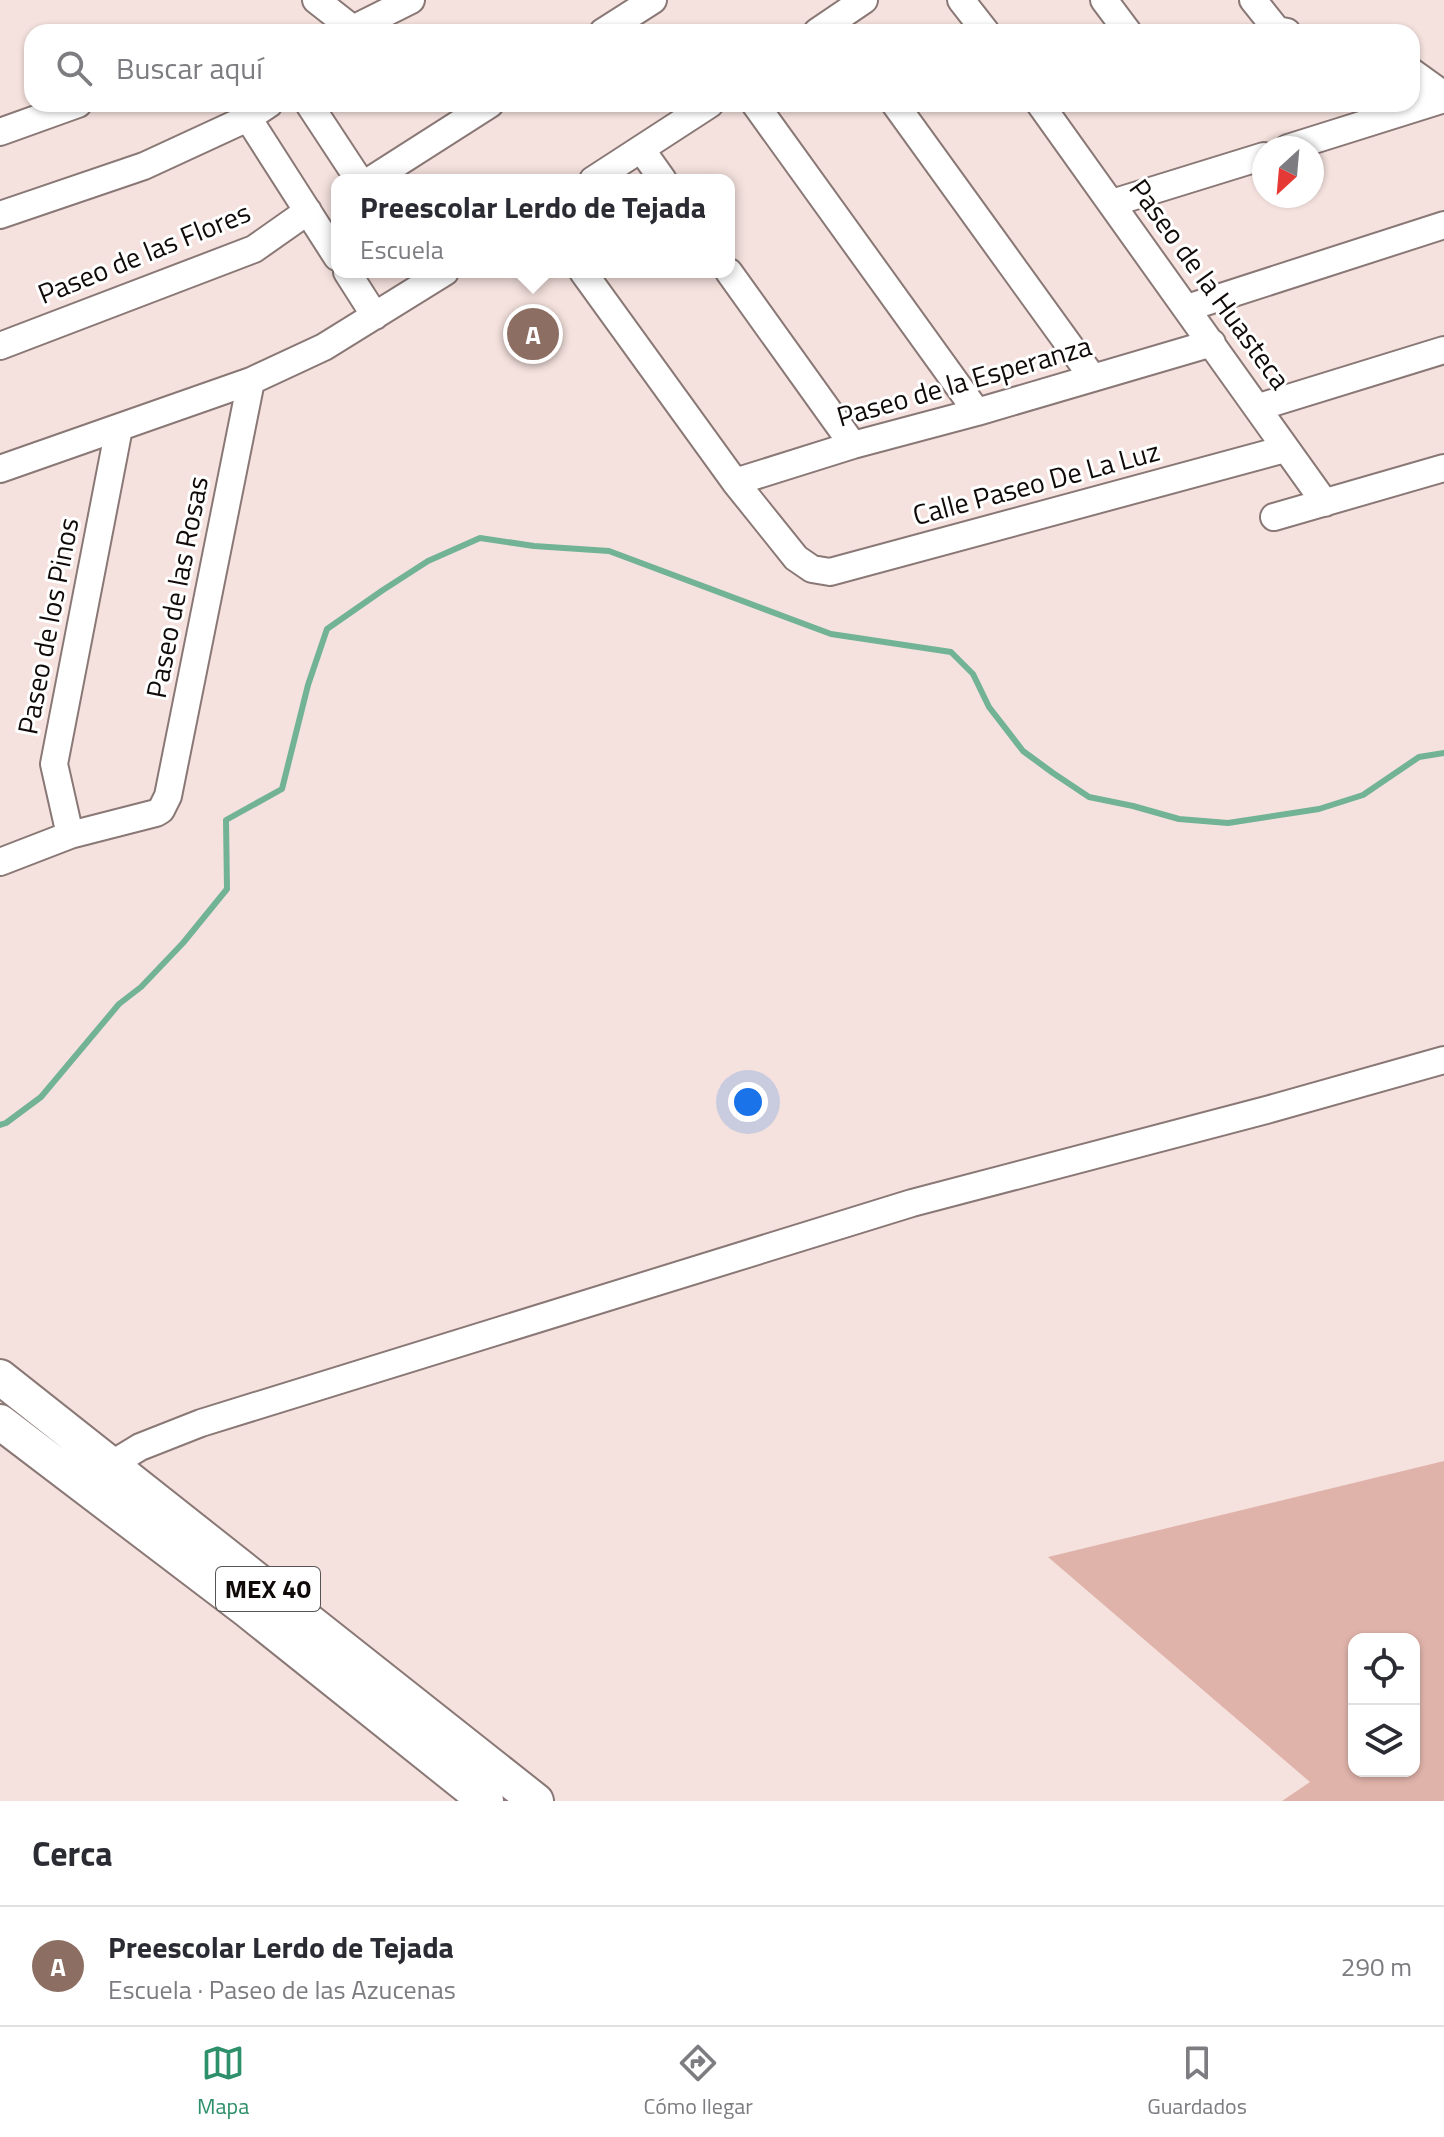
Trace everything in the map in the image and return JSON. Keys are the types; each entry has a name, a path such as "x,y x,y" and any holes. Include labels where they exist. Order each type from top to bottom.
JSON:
{"main road":[{"name":"MEX 40","path":"0,1377 536,1801"},
{"name":"MEX 40","path":"0,1422 247,1610 486,1801"},
{"path":"247,1610 270,1615 403,1717 435,1722"}],"street":[{"path":"316,0 342,24"},
{"path":"364,24 411,0"},
{"path":"616,24 653,0"},
{"path":"837,24 864,0"},
{"path":"961,0 980,24"},
{"path":"1104,0 1122,24"},
{"path":"1253,0 1272,24"},
{"path":"1420,78 1444,97"},
{"path":"1420,105 1444,97"},
{"path":"0,132 56,112"},
{"path":"0,215 144,166 257,112"},
{"path":"259,112 308,211 331,247"},
{"path":"314,112 355,174"},
{"path":"380,174 477,112"},
{"path":"602,174 698,112"},
{"path":"761,112 977,412"},
{"path":"901,112 1093,378"},
{"name":"Paseo de la Huasteca","path":"1053,112 1112,203 1325,503"},
{"path":"1324,136 1398,112"},
{"path":"641,149 659,174"},
{"path":"1112,203 1252,160"},
{"name":"Paseo de las Flores","path":"0,346 254,249 308,211"},
{"path":"1187,308 1444,225"},
{"path":"351,278 375,316"},
{"path":"0,469 251,381 324,347 375,316 427,278"},
{"path":"587,278 735,482"},
{"path":"733,278 853,445"},
{"name":"Paseo de la Esperanza","path":"735,482 853,445 1212,343"},
{"path":"1259,407 1444,350"},
{"name":"Paseo de las Rosas","path":"70,835 156,813 165,804 251,381"},
{"name":"Paseo de los Pinos","path":"70,835 54,764 119,428"},
{"name":"Calle Paseo De La Luz","path":"735,482 796,558 820,572 830,572 1285,449"},
{"path":"1274,517 1444,468"},
{"path":"0,862 70,835"},
{"path":"112,1464 140,1447 201,1423 912,1203 1444,1060"}],"shaded area":[{"path":"1444,1461 1444,1801 1282,1801 1310,1782 1048,1557"}],"waterway":[{"path":"0,1125 41,1097 119,1004 141,987 183,943 227,889 226,820 282,789 308,685 327,629 428,561 480,538 534,546 609,551 831,634 951,652 973,674 989,707 1023,751 1053,773 1089,797 1179,819 1228,823 1319,809 1363,795 1419,757 1444,753"}],"place":[{"name":"Preescolar Lerdo de Tejada","path":"533,334"}]}
